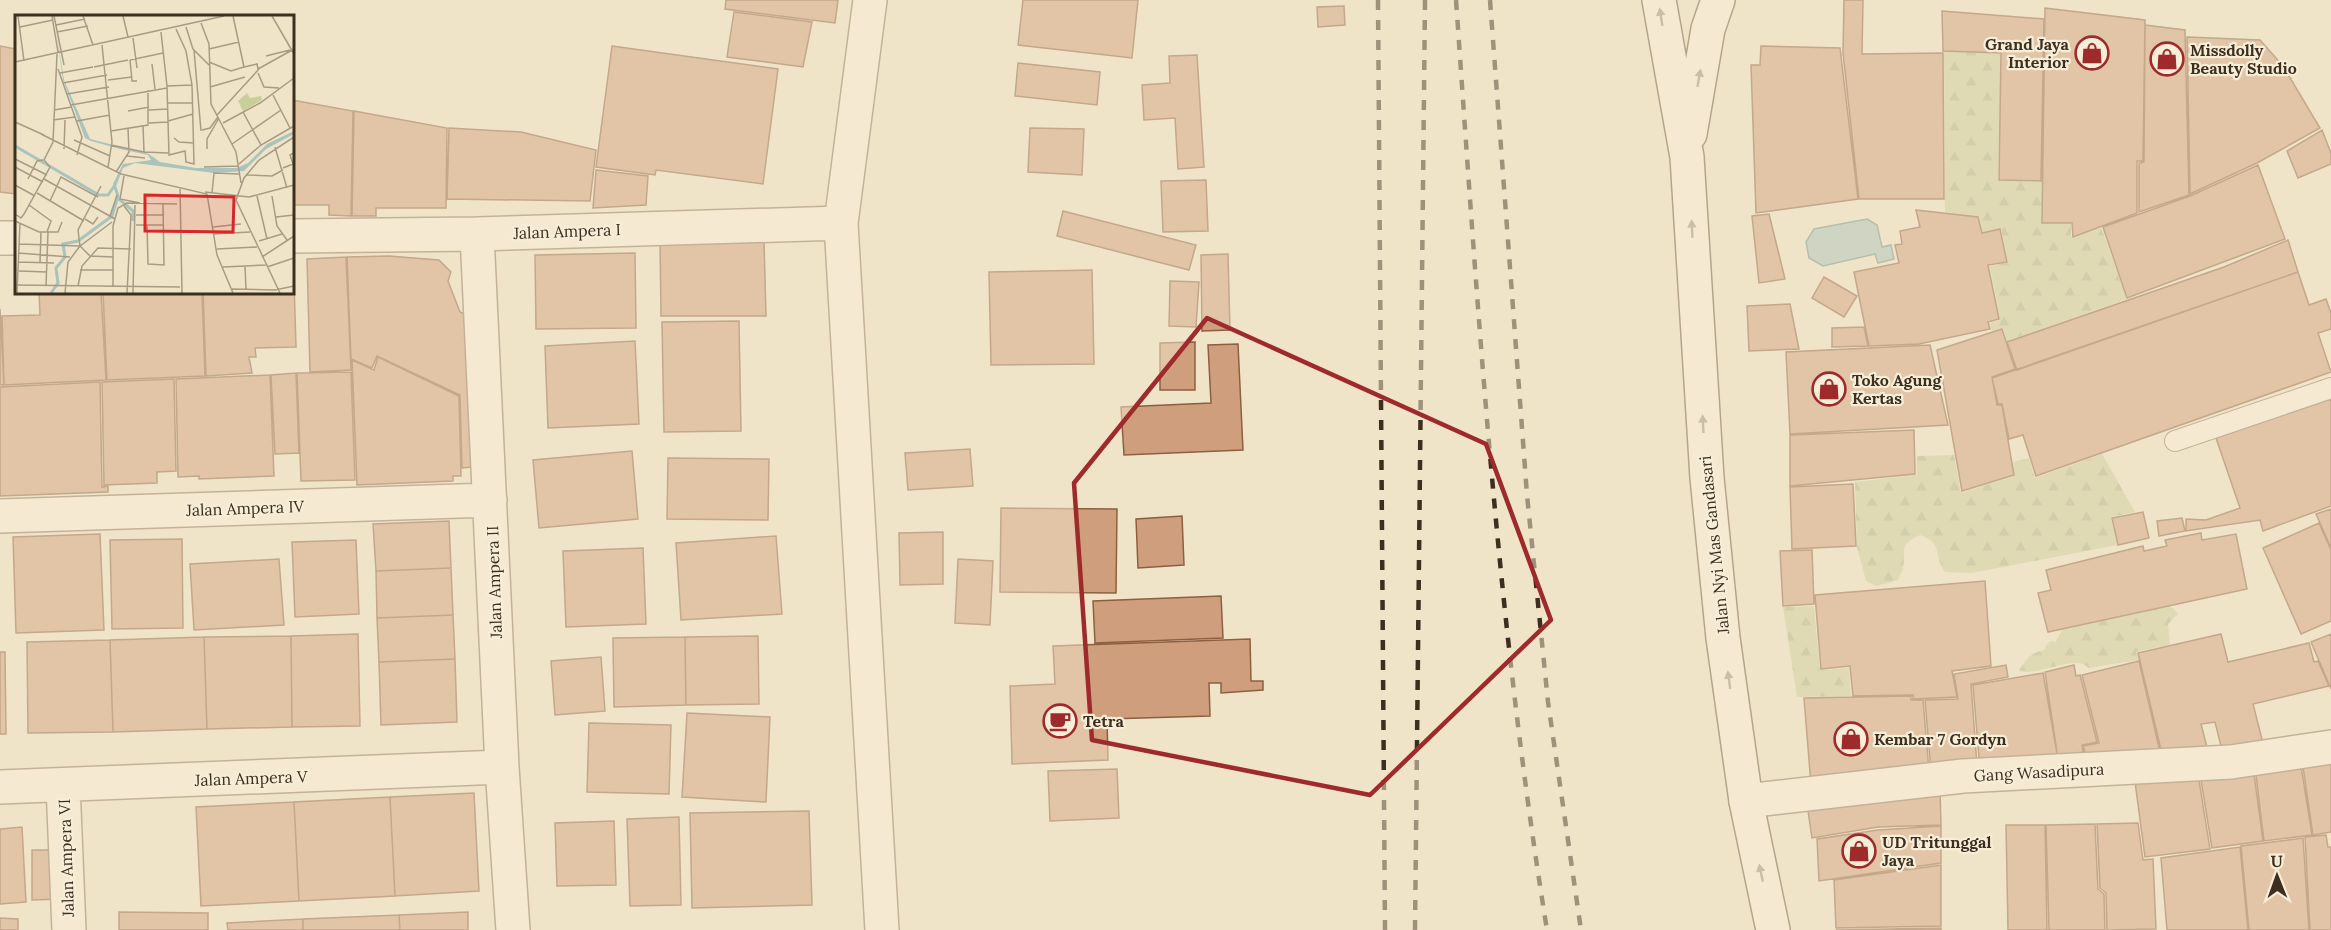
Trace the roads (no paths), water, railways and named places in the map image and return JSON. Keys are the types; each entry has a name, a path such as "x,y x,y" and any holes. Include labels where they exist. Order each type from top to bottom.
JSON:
{"street":[{"path":"870,0 841,223 882,930"},
{"name":"Jalan Nyi Mas Gandasari","path":"1659,0 1687,157 1707,478 1723,638 1746,801 1773,930"},
{"name":"Jalan Nyi Mas Gandasari","path":"1687,157 1708,29 1718,0"},
{"name":"Jalan Ampera I","path":"294,236 477,234 841,223"},
{"name":"Jalan Ampera II","path":"477,234 502,767 513,930"},
{"name":"Jalan Ampera IV","path":"0,516 490,500"},
{"name":"Gang Wasadipura","path":"1746,801 1963,776 2231,762 2331,747"},
{"name":"Jalan Ampera V","path":"0,788 502,767"},
{"name":"Jalan Ampera VI","path":"63,785 69,930"}],"lane":[{"path":"2175,441 2331,388"}],"water":[{"path":"1867,219 1877,225 1882,247 1891,245 1894,259 1878,263 1875,254 1823,266 1809,258 1806,242 1814,229"}],"railway":[{"path":"1378,0 1385,930"},
{"path":"1415,930 1425,0"},
{"path":"1456,0 1481,350 1502,582 1515,698 1547,930"},
{"path":"1490,0 1527,495 1548,702 1581,930"}],"place":[{"name":"Grand Jaya Interior","path":"2092,53"},
{"name":"Missdolly Beauty Studio","path":"2167,59"},
{"name":"Toko Agung Kertas","path":"1829,389"},
{"name":"Tetra","path":"1060,721"},
{"name":"Kembar 7 Gordyn","path":"1851,739"},
{"name":"UD Tritunggal Jaya","path":"1859,851"}]}
